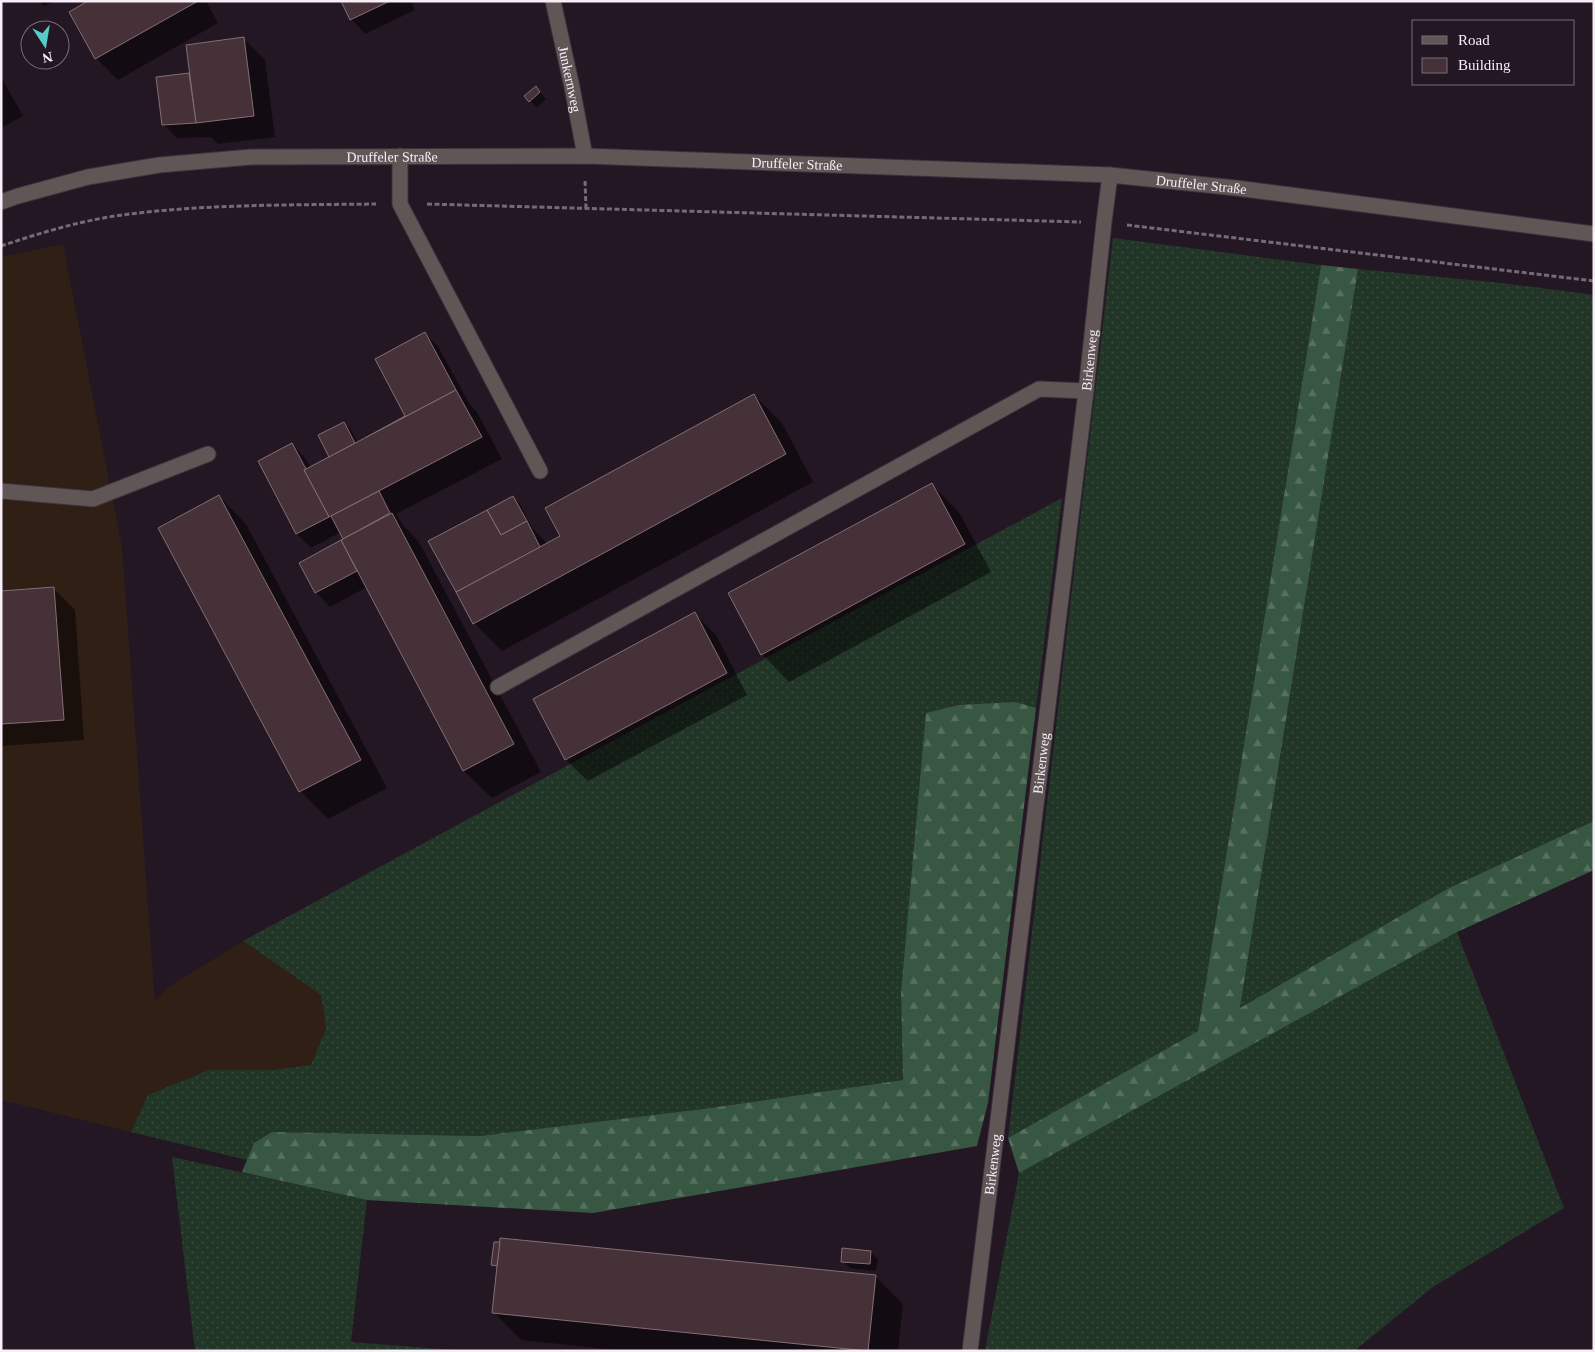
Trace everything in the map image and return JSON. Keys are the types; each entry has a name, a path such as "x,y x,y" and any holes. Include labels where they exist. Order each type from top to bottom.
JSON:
{"street":[{"name":"Junkernweg","path":"553,1 585,156"},
{"path":"400,156 400,204 540,471"},
{"name":"Druffeler Straße","path":"1,202 88,177 159,164 251,157 585,156 1110,176 1236,188 1594,234"},
{"name":"Birkenweg","path":"970,1351 1086,391 1110,176"},
{"path":"498,687 1040,389 1086,391"},
{"path":"1,491 92,499 208,454"}],"path":[{"path":"1,246 50,230 129,214 222,206 400,204 586,208"}],"shaded area":[{"path":"63,244 122,547 155,1002 167,988 243,941 321,995 326,1028 311,1065 272,1070 148,1095 131,1132 1,1100 1,257"}],"green space":[{"path":"1113,238 1321,265 1198,1031 1008,1138"},
{"path":"1321,265 1358,269 1240,1008 1449,888 1594,821 1594,870 1457,932 1019,1173 1008,1138 1198,1031"},
{"path":"1358,269 1502,283 1594,295 1594,821 1449,888 1240,1009"},
{"path":"1062,498 1036,708 1016,702 901,993 903,1080 703,1109 480,1136 272,1132 254,1143 247,1160 131,1132 148,1095 209,1070 272,1070 311,1065 326,1028 321,995 243,941"},
{"path":"1016,702 1036,708 988,1103 977,1146 593,1213 367,1200 242,1172 254,1143 272,1132 480,1136 703,1109 903,1080 901,993 926,713 959,705"},
{"path":"1457,932 1564,1208 1433,1287 1354,1351 985,1351 1019,1173"},
{"path":"172,1157 367,1200 351,1342 466,1351 195,1351"}],"building":[{"path":"88,1 198,1 95,59 69,12"},
{"path":"341,1 390,1 350,20"},
{"path":"244,37 254,116 196,123 186,45"},
{"path":"189,73 196,123 162,125 156,77"},
{"path":"536,86 540,92 529,102 524,96"},
{"path":"425,332 456,390 365,438 405,416 375,359"},
{"path":"456,390 482,437 329,517 304,470"},
{"path":"754,394 786,454 473,624 456,592 560,536 545,508"},
{"path":"344,422 355,443 329,457 318,435"},
{"path":"292,443 329,517 296,534 258,461"},
{"path":"932,483 965,544 761,655 728,593"},
{"path":"379,491 390,513 343,539 331,516"},
{"path":"219,495 361,760 299,792 158,528"},
{"path":"513,496 527,521 501,535 487,510"},
{"path":"487,510 501,535 527,521 540,547 456,592 428,541"},
{"path":"392,513 514,744 463,771 341,540"},
{"path":"341,540 357,571 315,593 299,563"},
{"path":"54,587 64,720 1,724 1,591"},
{"path":"695,612 727,673 565,760 533,699"},
{"path":"500,1238 876,1275 868,1351 492,1313"},
{"path":"494,1242 500,1242 497,1266 491,1265"},
{"path":"842,1248 871,1251 870,1264 841,1262"}]}
